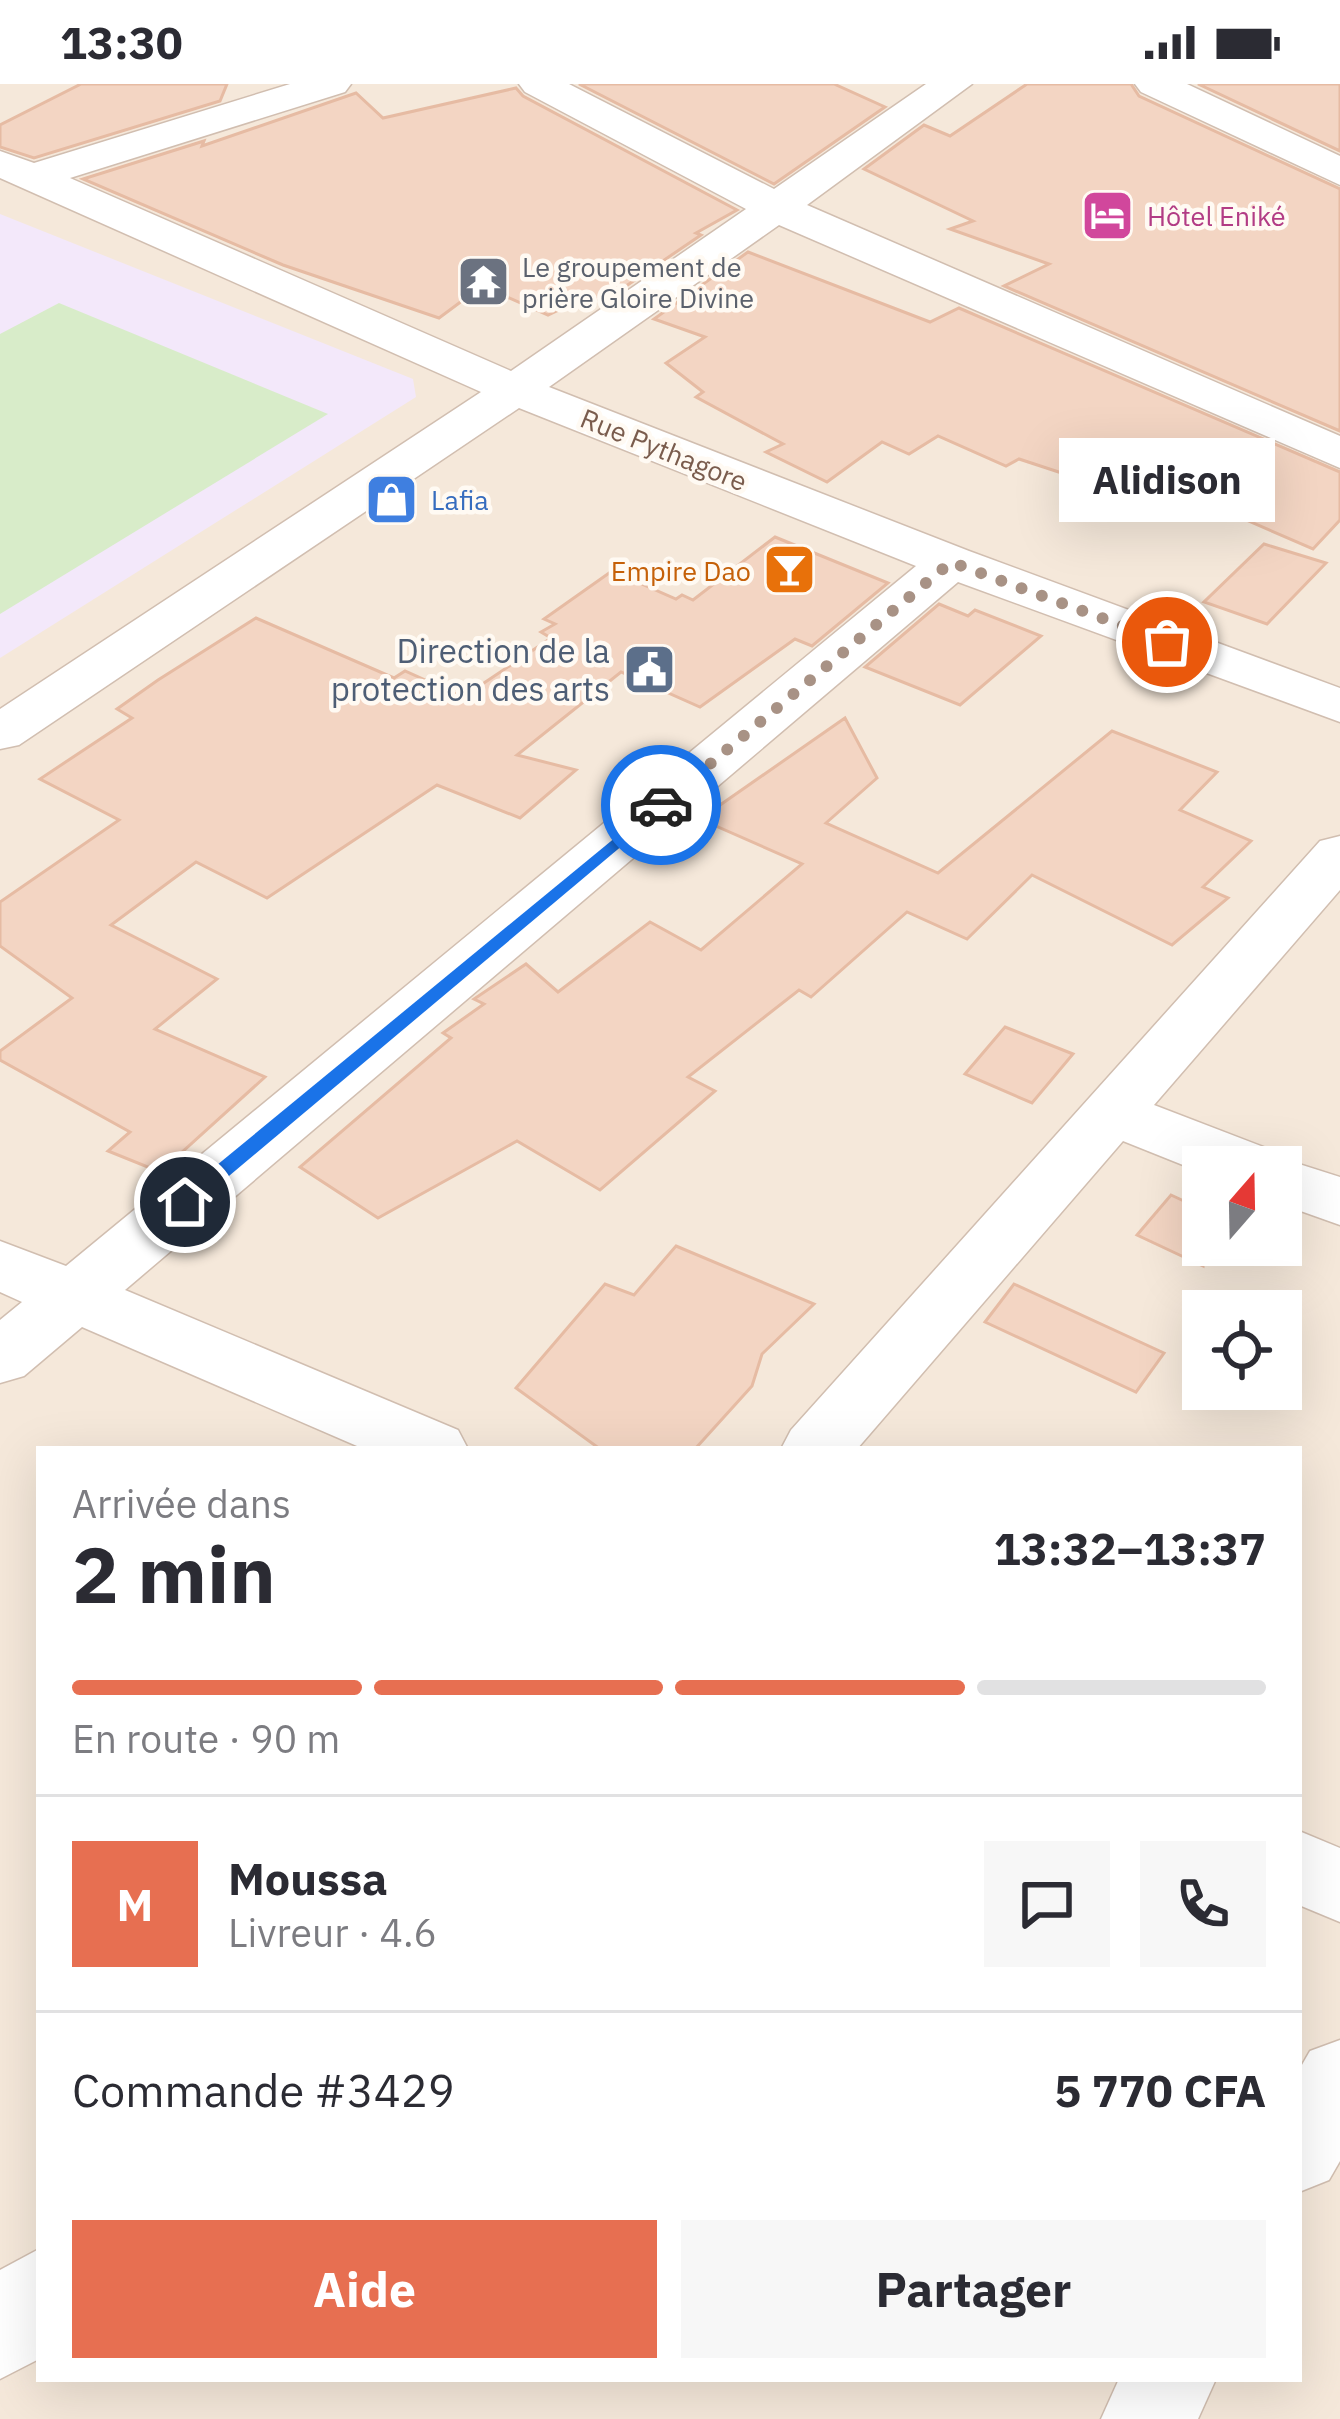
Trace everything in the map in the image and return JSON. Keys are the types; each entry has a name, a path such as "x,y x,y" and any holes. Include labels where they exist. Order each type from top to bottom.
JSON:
{"street":[{"path":"17,169 331,84"},
{"path":"539,84 777,208 1340,454"},
{"path":"0,733 515,390 952,84"},
{"path":"1154,84 1340,172"},
{"name":"Rue Pythagore","path":"17,169 515,390 951,562 1340,706"},
{"path":"0,1358 951,562"},
{"path":"819,1446 1340,854"},
{"path":"1112,1112 1198,1146"},
{"path":"1302,1187 1340,1202"},
{"path":"0,1265 426,1446"},
{"path":"1302,1868 1340,1887"},
{"path":"1302,2146 1340,2079"},
{"path":"0,2335 36,2296"},
{"path":"1148,2419 1168,2382"}],"shaded area":[{"path":"0,84 1340,84 1340,2419 0,2419"},
{"path":"0,214 413,379 416,397 0,658"}],"green space":[{"path":"59,303 328,414 0,614 0,334"}],"building":[{"path":"81,84 227,84 220,101 34,158 0,147 0,125"},
{"path":"579,84 834,84 885,107 774,184"},
{"path":"1027,84 1131,84 1139,96 1340,189 1340,431 1004,286 1049,264 950,229 973,221 864,169 924,125 950,136"},
{"path":"1198,84 1340,84 1340,151"},
{"path":"516,88 523,96 737,210 696,233 701,235 604,301 588,296 548,315 482,286 439,318 283,265 83,179 204,141 202,146 356,93 383,118"},
{"path":"748,252 930,322 959,308 1340,472 1340,520 1313,549 1106,459 1083,480 1019,459 1006,466 938,436 909,454 882,442 827,482 766,452 783,444 696,397 703,392 666,363 705,337 654,319"},
{"path":"775,537 888,583 812,646 795,639 700,707 621,672 517,755 576,770 520,818 437,785 267,898 196,862 111,925 217,979 155,1029 265,1077 160,1172 108,1151 130,1132 0,1060 0,1051 72,998 0,946 0,902 119,820 40,779 132,718 117,709 158,680 256,618 394,678 405,671 463,697 551,638 541,632 555,624 544,619 612,571 676,599 682,595 693,600"},
{"path":"1264,544 1326,563 1267,624 1204,602"},
{"path":"939,604 968,616 975,610 1041,636 960,705 865,667"},
{"path":"845,718 877,778 826,823 938,873 1112,731 1217,772 1180,810 1251,841 1203,887 1228,898 1172,945 1032,875 967,939 907,912 811,997 799,990 688,1077 715,1091 600,1190 517,1141 378,1218 300,1167 451,1038 443,1033 484,1004 474,999 526,964 558,992 650,922 701,950 802,864 700,819"},
{"path":"1005,1027 1073,1054 1032,1103 965,1074"},
{"path":"1171,1195 1182,1200 1182,1256 1137,1235"},
{"path":"676,1246 814,1304 762,1354 752,1386 698,1446 596,1446 516,1388 605,1284 634,1295"},
{"path":"1014,1284 1164,1353 1136,1392 985,1322"}],"way so far":[{"path":"661,805 951,562 1167,642"}],"place":[{"name":"Hôtel Eniké","path":"1108,215"},
{"name":"Le groupement de prière Gloire Divine","path":"483,282"},
{"name":"Lafia","path":"392,499"},
{"name":"Empire Dao","path":"790,570"},
{"name":"Alidison","path":"1167,642"},
{"name":"Direction de la protection des arts","path":"649,669"}],"route":[{"path":"185,1202 661,805"}]}
